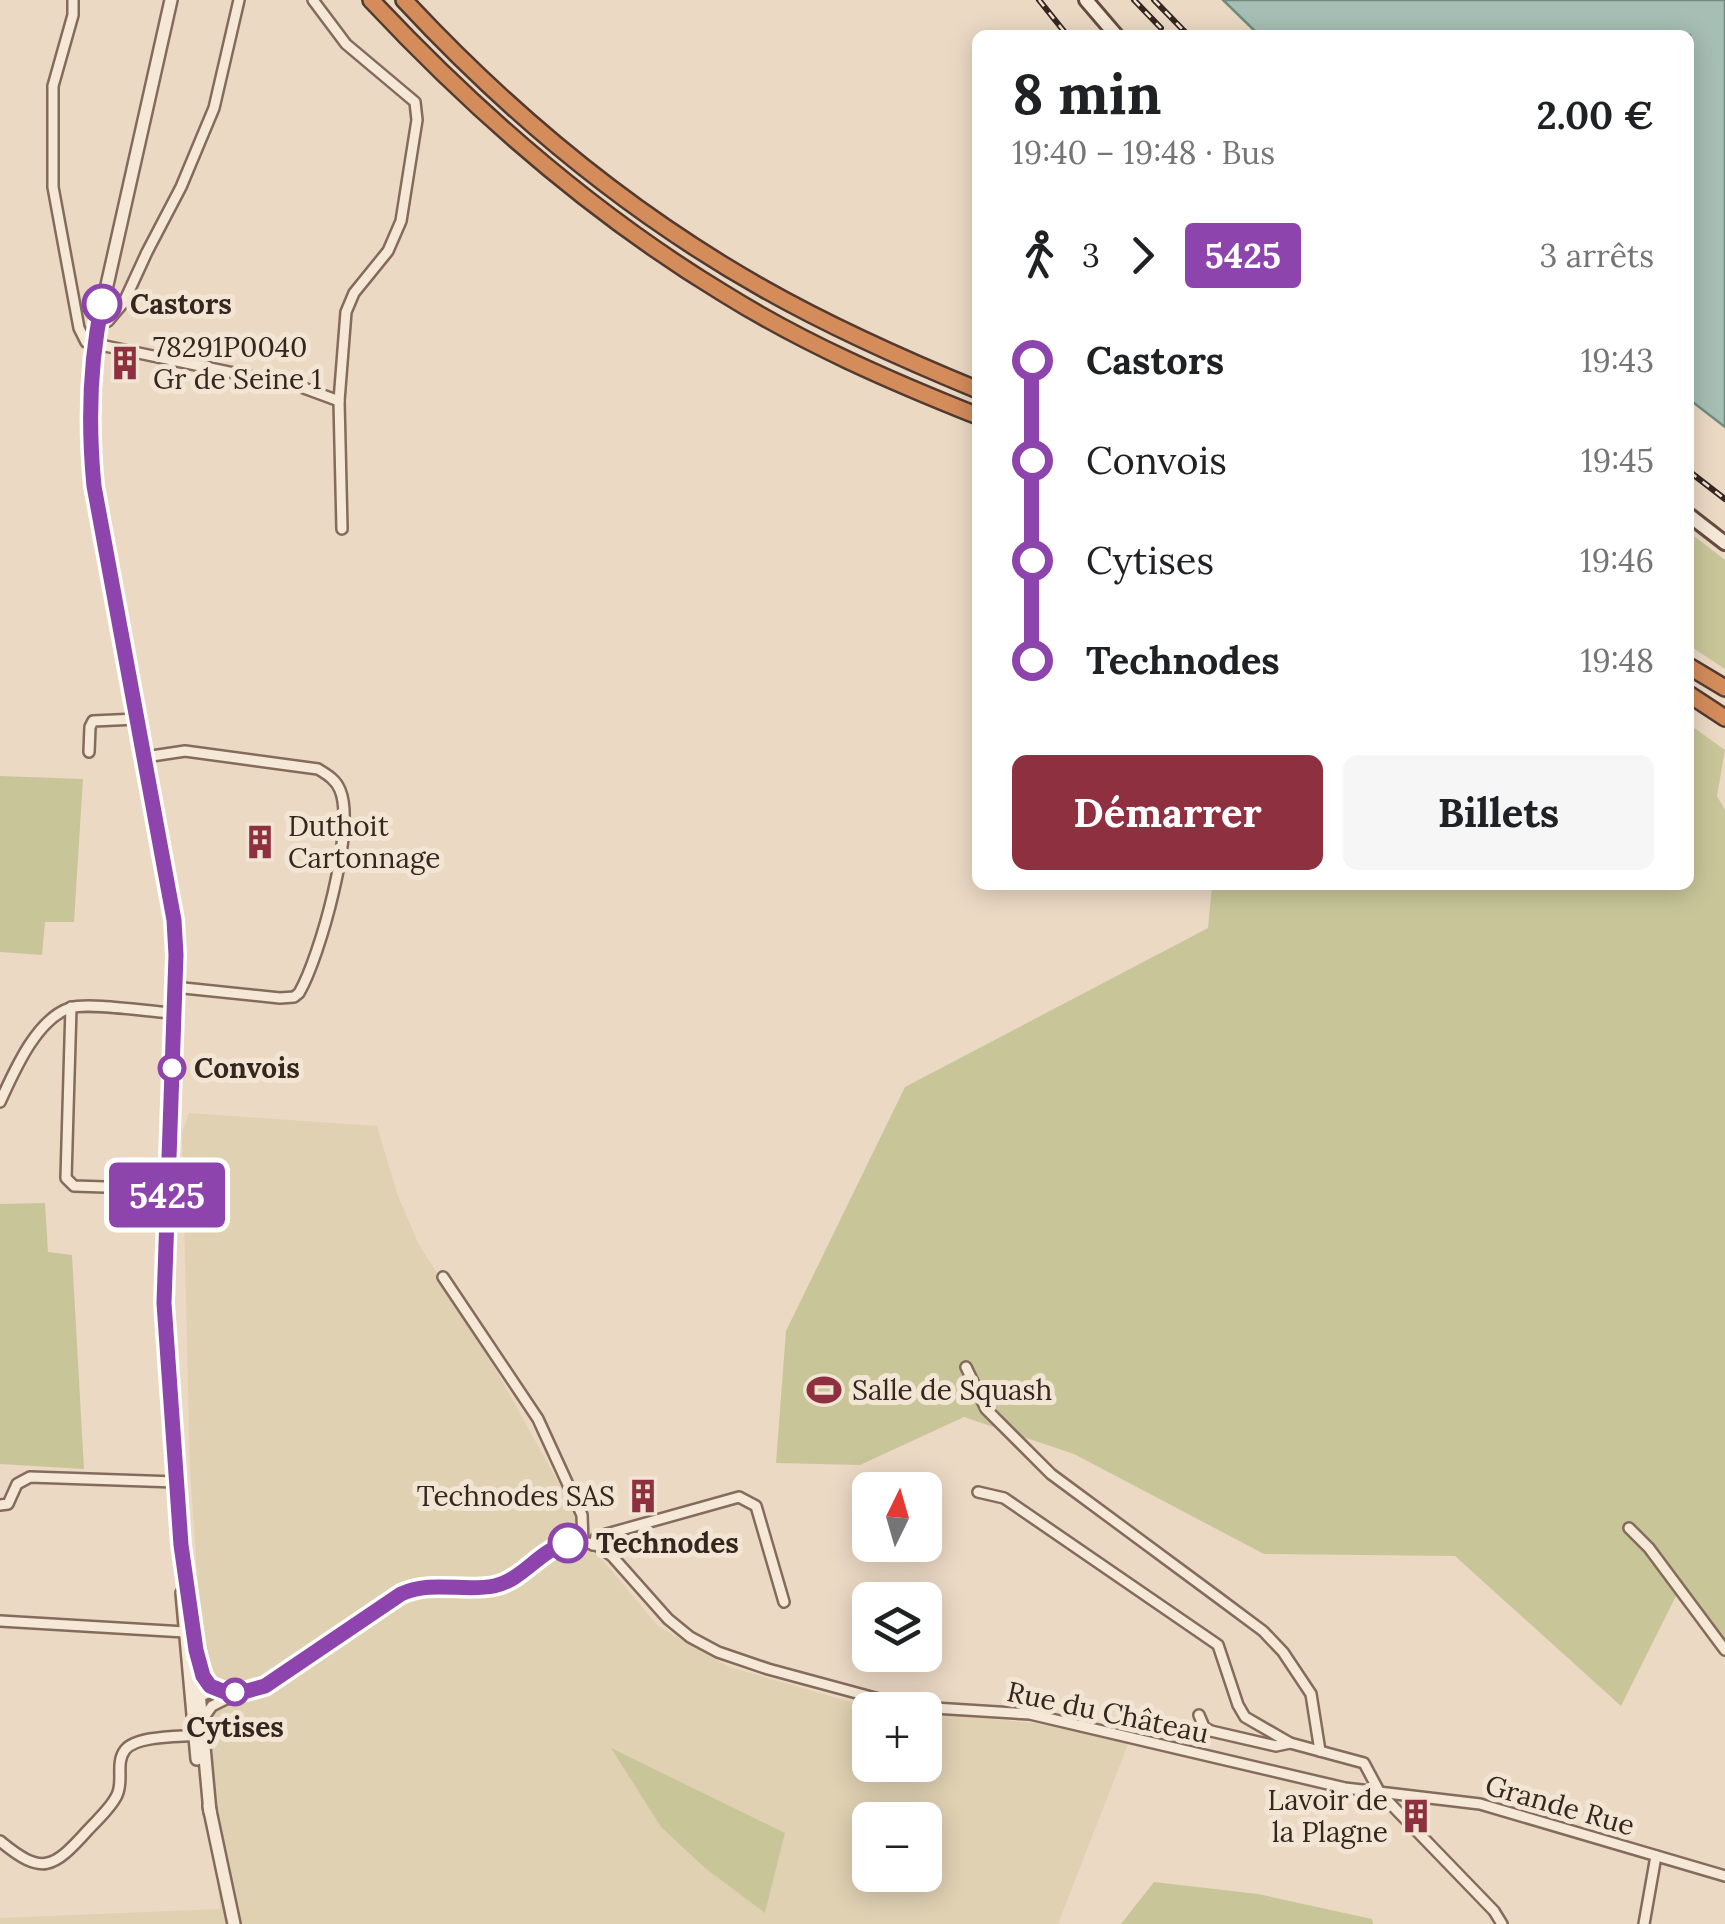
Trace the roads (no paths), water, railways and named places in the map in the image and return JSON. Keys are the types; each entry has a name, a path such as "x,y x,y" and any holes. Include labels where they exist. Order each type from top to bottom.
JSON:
{"highway":[{"path":"372,0 476,107 550,171 658,250 753,311 889,380 972,414"},
{"path":"404,0 498,94 614,191 766,290 897,356 972,387"},
{"path":"1694,669 1725,688"},
{"path":"1694,698 1725,718"}],"main road":[{"path":"1086,0 1112,30"},
{"path":"1694,519 1725,542"}],"street":[{"path":"73,0 73,15 54,86 53,186 79,328 86,342 301,387 339,401"},
{"path":"171,0 94,343 90,448 174,920 164,1303 185,1632 210,1812 234,1924"},
{"path":"98,325 124,302 181,186 214,108 239,0"},
{"path":"312,0 346,44 415,102 417,120 401,222 388,252 354,293 346,312 339,401 342,528"},
{"path":"89,752 93,721 138,720"},
{"path":"146,757 185,751 318,769 330,776 343,799 343,839 336,885 300,993 280,998 174,988"},
{"path":"0,1102 26,1052 50,1019 71,1008 174,1013"},
{"path":"71,1008 66,1178 74,1186 167,1189"},
{"path":"443,1277 538,1419 582,1514 588,1544"},
{"path":"966,1367 986,1409 1051,1474 1263,1632 1283,1652 1312,1694 1320,1751"},
{"path":"0,1505 8,1504 17,1484 30,1476 176,1482"},
{"path":"978,1492 1004,1498 1204,1634 1218,1646 1245,1717 1290,1743 1364,1762 1380,1793 1494,1910 1502,1924"},
{"path":"195,1698 208,1703 265,1686 401,1594 428,1586 500,1584 554,1548 570,1543 588,1544 602,1534 739,1497 756,1506 784,1602"},
{"path":"1629,1528 1649,1548 1725,1650"},
{"name":"Rue du Château","path":"588,1544 606,1551 668,1619 690,1637 718,1652 768,1669 907,1705 1046,1716 1380,1793"},
{"path":"181,1545 196,1650 195,1698"},
{"path":"0,1621 185,1632"},
{"path":"196,1650 206,1681 222,1697"},
{"path":"199,1731 208,1710 222,1697"},
{"path":"1199,1715 1204,1728 1211,1731 1276,1746 1290,1743"},
{"path":"0,1840 31,1863 63,1858 117,1797 124,1750 137,1742 199,1731"},
{"name":"Grande Rue","path":"1380,1793 1480,1804 1723,1878"},
{"path":"1644,1924 1656,1856"}],"railway":[{"path":"1039,0 1063,30"},
{"path":"1134,0 1161,28"},
{"path":"1154,0 1183,30"},
{"path":"1694,475 1725,499"}],"place":[{"name":"Castors","path":"102,304"},
{"name":"78291P0040 Gr de Seine 1","path":"125,363"},
{"name":"Duthoit Cartonnage","path":"260,842"},
{"name":"Convois","path":"172,1068"},
{"name":"Salle de Squash","path":"824,1390"},
{"name":"Technodes SAS","path":"643,1496"},
{"name":"Technodes","path":"568,1543"},
{"name":"Cytises","path":"235,1692"},
{"name":"Lavoir de la Plagne","path":"1416,1816"}]}
